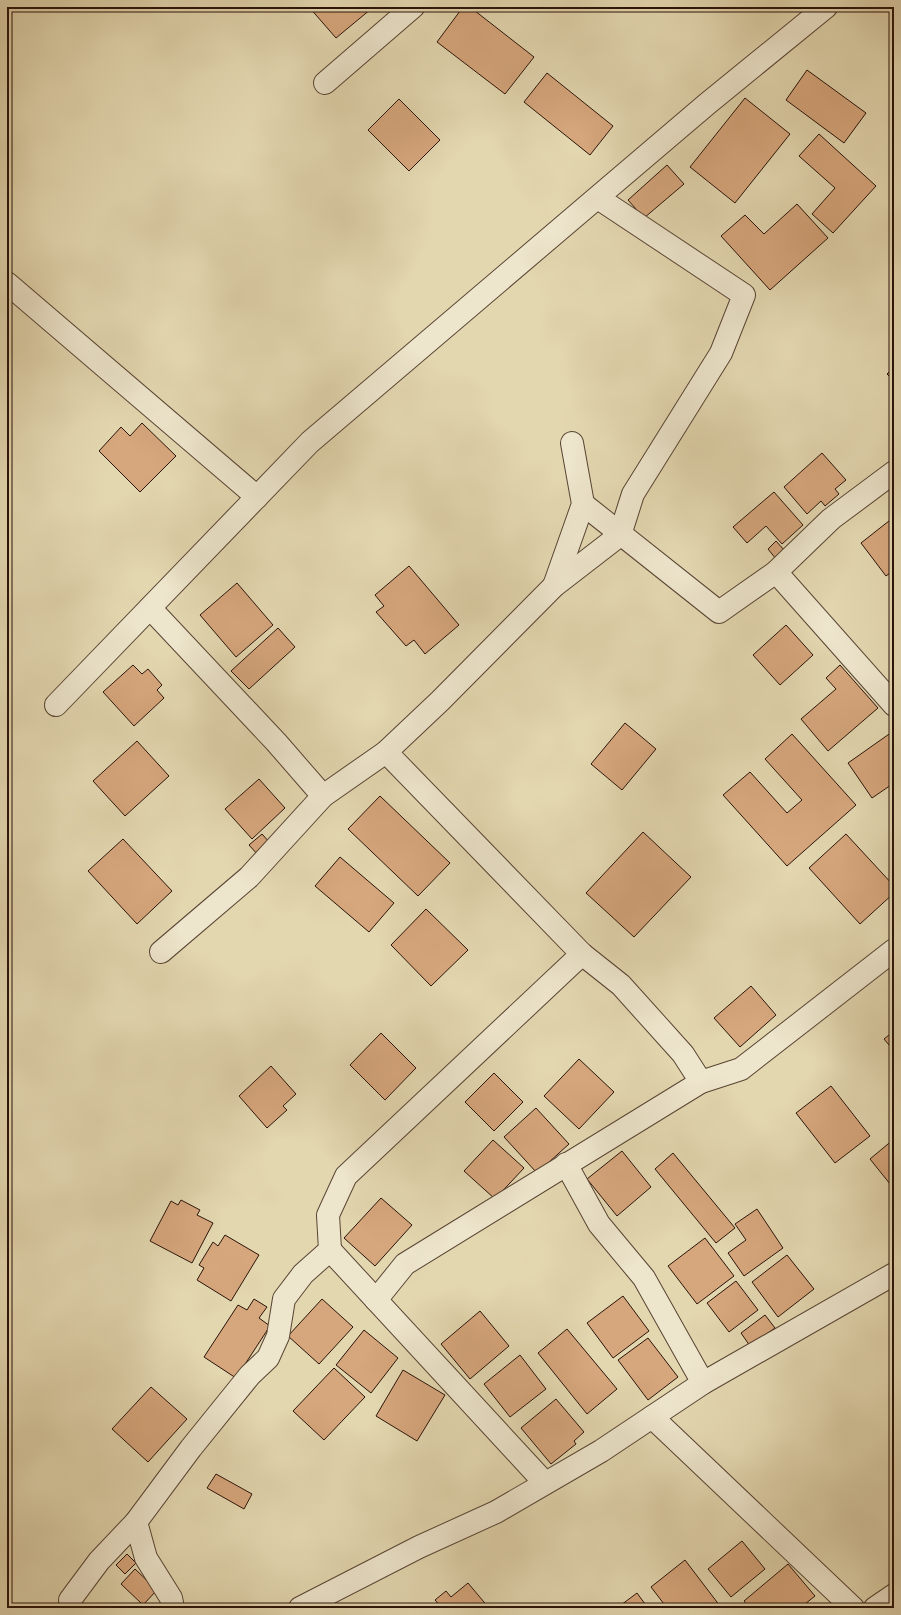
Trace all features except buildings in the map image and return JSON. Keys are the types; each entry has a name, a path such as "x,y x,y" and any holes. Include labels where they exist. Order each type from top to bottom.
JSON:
{"street":[{"path":"325,83 413,7"},
{"path":"56,705 310,442 707,104 826,7"},
{"path":"162,952 249,877 323,796 386,752 440,701 554,586 620,535 634,494 721,353 744,295 598,198"},
{"path":"7,283 257,497"},
{"path":"554,586 583,504 572,443"},
{"path":"583,504 718,612 776,572 831,519 894,472"},
{"path":"776,572 894,705"},
{"path":"150,608 276,742 323,796"},
{"path":"386,752 582,954 621,985 683,1054 701,1082"},
{"path":"376,1300 404,1264 701,1082 741,1069 894,950"},
{"path":"545,1483 330,1250 328,1215 346,1176 582,954"},
{"path":"566,1164 599,1224 644,1278 703,1383"},
{"path":"70,1600 100,1562 136,1522 201,1436 250,1375 268,1358 278,1336 284,1299 303,1274 330,1250"},
{"path":"300,1608 419,1547 496,1512 652,1418 703,1383 894,1274"},
{"path":"652,1418 853,1608"},
{"path":"136,1522 146,1558 172,1598 173,1608"},
{"path":"874,1608 894,1594"}]}
